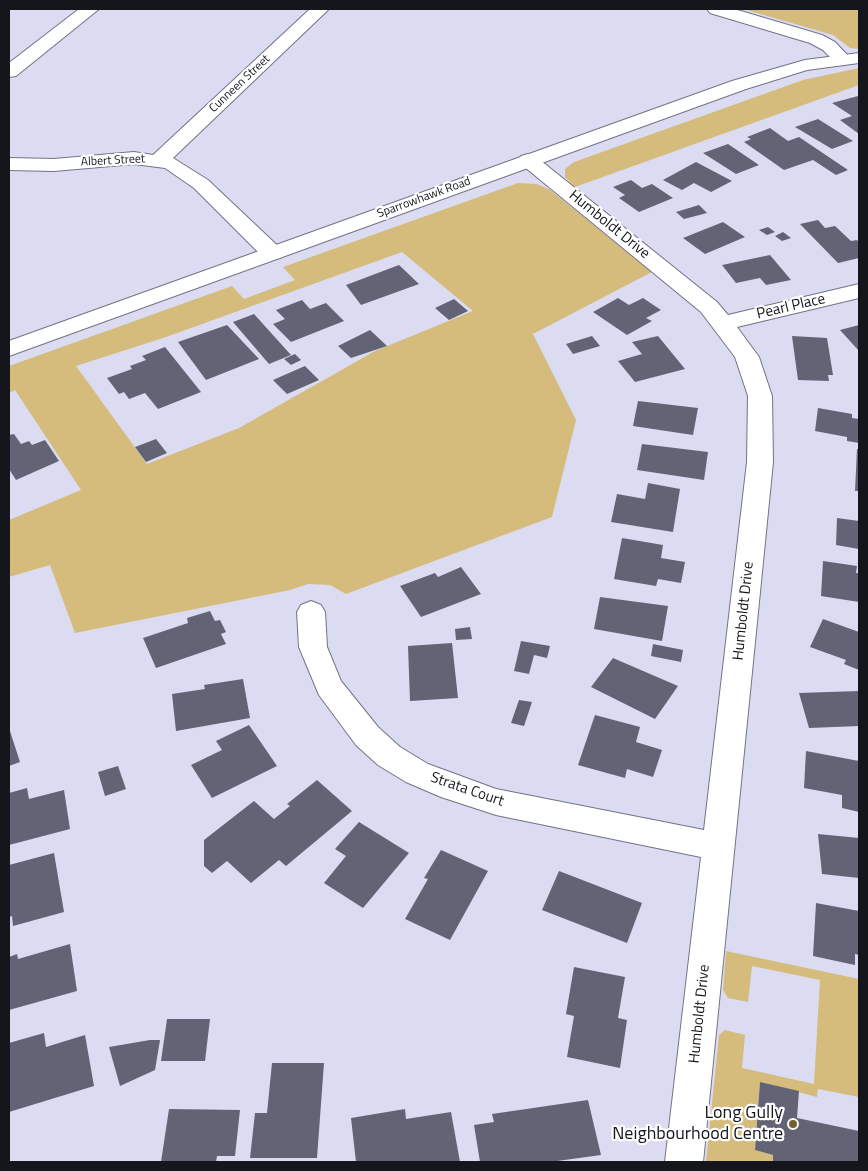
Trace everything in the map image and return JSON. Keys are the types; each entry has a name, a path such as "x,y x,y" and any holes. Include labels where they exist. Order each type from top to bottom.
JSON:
{"street":[{"path":"9,72 90,9"},
{"name":"Cunneen Street","path":"159,160 320,9"},
{"path":"716,9 807,35 851,59"},
{"name":"Sparrowhawk Road","path":"9,349 770,74 805,65 851,59"},
{"name":"Albert Street","path":"9,164 54,165 134,158 171,163 192,176 272,253"},
{"name":"Humboldt Drive","path":"528,160 690,290 723,323 747,357 760,396 761,439 684,1162"},
{"name":"Pearl Place","path":"723,323 859,291"},
{"name":"Strata Court","path":"311,612 313,648 329,687 367,736 390,756 417,773 452,788 496,802 718,847"}],"shaded area":[{"path":"743,9 859,9 859,49 850,48 833,35"},
{"path":"859,68 859,85 575,187 565,177 565,169 574,162 803,80"},
{"path":"518,183 537,184 550,190 652,272 533,334 576,420 552,517 346,594 330,585 308,584 290,590 75,633 50,565 9,577 9,520 81,490 15,390 9,393 9,366 232,286 244,299 295,280 283,267","holes":["402,252 473,311 375,351 239,428 147,464 76,366 166,337"]},
{"path":"726,951 859,979 859,1097 818,1089 817,1097 760,1082 755,1150 773,1155 773,1162 706,1162 719,1035 725,1030 745,1035 742,1068 814,1084 820,980 752,966 748,1002 728,998 723,990"}],"building":[{"path":"858,96 859,134 840,120 852,116 832,103"},
{"path":"818,119 853,141 832,149 795,127"},
{"path":"770,128 788,141 799,137 848,170 836,175 813,160 784,170 744,142 751,139 747,137"},
{"path":"728,144 759,165 736,174 703,153"},
{"path":"696,162 732,181 711,192 694,183 682,190 663,180"},
{"path":"631,180 642,188 652,184 673,198 639,212 619,198 625,195 613,187"},
{"path":"699,205 707,213 684,219 676,212"},
{"path":"818,220 825,228 835,226 851,241 857,240 859,243 859,258 838,263 800,224"},
{"path":"723,222 745,237 705,254 683,238"},
{"path":"768,227 775,232 767,235 759,230"},
{"path":"783,232 791,238 782,241 775,236"},
{"path":"770,255 791,280 766,285 760,278 736,283 722,265"},
{"path":"399,265 419,284 361,305 346,285"},
{"path":"618,298 629,305 643,298 661,310 646,318 652,321 627,335 593,312"},
{"path":"454,299 468,311 449,320 435,308"},
{"path":"302,300 310,309 326,303 344,321 291,342 273,324 285,319 276,310"},
{"path":"254,314 291,355 269,364 233,322"},
{"path":"227,325 259,359 206,380 178,342"},
{"path":"859,325 859,351 840,330"},
{"path":"370,330 387,346 351,358 338,346"},
{"path":"592,336 600,346 573,354 566,344"},
{"path":"658,336 685,369 635,382 618,361 642,354 632,342"},
{"path":"792,336 827,338 833,375 828,375 829,381 798,380"},
{"path":"165,347 201,392 158,409 145,393 129,399 124,392 119,394 107,378 132,369 130,366 146,360 142,356"},
{"path":"295,354 301,360 291,365 284,359"},
{"path":"305,366 319,380 287,394 273,380"},
{"path":"638,401 698,408 693,435 633,426"},
{"path":"818,408 852,414 852,418 859,419 859,443 847,441 847,437 815,431"},
{"path":"14,434 21,444 29,441 32,445 45,440 59,461 16,480 9,469 9,435"},
{"path":"156,439 167,453 146,462 135,447"},
{"path":"642,444 708,452 704,480 637,470"},
{"path":"857,449 859,449 859,491 855,491"},
{"path":"648,483 680,489 673,532 611,522 617,494 645,499"},
{"path":"837,518 859,521 859,549 836,545"},
{"path":"622,538 663,545 661,558 685,562 681,583 658,579 656,586 614,579"},
{"path":"823,561 857,566 856,573 859,573 859,602 821,596"},
{"path":"461,567 481,594 421,617 400,586 435,573 438,577"},
{"path":"600,597 668,606 662,641 594,629"},
{"path":"210,611 215,621 220,620 226,632 221,634 226,644 156,668 143,638 188,623 187,618"},
{"path":"823,619 859,632 859,670 844,664 846,660 810,647"},
{"path":"470,627 472,639 456,640 455,629"},
{"path":"521,641 550,646 547,658 534,655 529,674 514,671"},
{"path":"452,643 458,698 410,701 408,646"},
{"path":"653,644 683,650 681,662 651,656"},
{"path":"613,658 678,686 655,719 591,687"},
{"path":"243,679 250,718 176,731 172,694 205,689 204,685"},
{"path":"859,691 859,726 809,728 799,693"},
{"path":"519,700 532,702 524,726 511,723"},
{"path":"595,715 640,727 636,742 662,750 653,777 627,769 625,778 578,765"},
{"path":"249,725 277,766 212,798 191,765 222,750 216,741"},
{"path":"9,728 20,762 9,766"},
{"path":"806,751 859,761 859,812 842,808 842,795 804,788"},
{"path":"118,766 126,789 105,796 98,772"},
{"path":"317,780 352,811 286,866 279,860 251,883 227,861 212,873 204,866 204,840 254,801 274,819 290,806 287,804"},
{"path":"27,788 29,799 64,790 70,829 9,845 9,793"},
{"path":"359,822 409,853 363,908 324,883 346,856 335,849"},
{"path":"818,834 859,838 859,878 822,874"},
{"path":"441,850 488,871 450,940 405,919 428,879 424,878"},
{"path":"54,853 64,912 13,926 12,916 9,917 9,865"},
{"path":"559,871 642,903 627,943 542,910"},
{"path":"816,903 859,911 859,955 855,954 855,965 813,956"},
{"path":"70,944 77,991 9,1010 9,957 17,954 18,959"},
{"path":"574,967 625,977 618,1018 627,1020 620,1068 567,1057 574,1016 566,1014"},
{"path":"167,1019 210,1019 205,1061 161,1061"},
{"path":"44,1033 46,1047 85,1035 94,1086 9,1112 9,1043"},
{"path":"160,1040 155,1070 120,1086 109,1047"},
{"path":"272,1063 324,1063 317,1158 250,1158 255,1113 267,1113"},
{"name":"Long Gully Neighbourhood Centre","path":"760,1082 799,1091 797,1118 859,1131 859,1162 773,1162 773,1155 755,1150"},
{"path":"588,1100 601,1155 550,1162 480,1162 474,1125 494,1122 492,1114"},
{"path":"169,1109 240,1110 235,1156 217,1156 216,1162 161,1162"},
{"path":"405,1109 406,1119 451,1112 460,1162 356,1162 351,1118"}],"place":[{"name":"Long Gully Neighbourhood Centre","path":"793,1124"}]}
